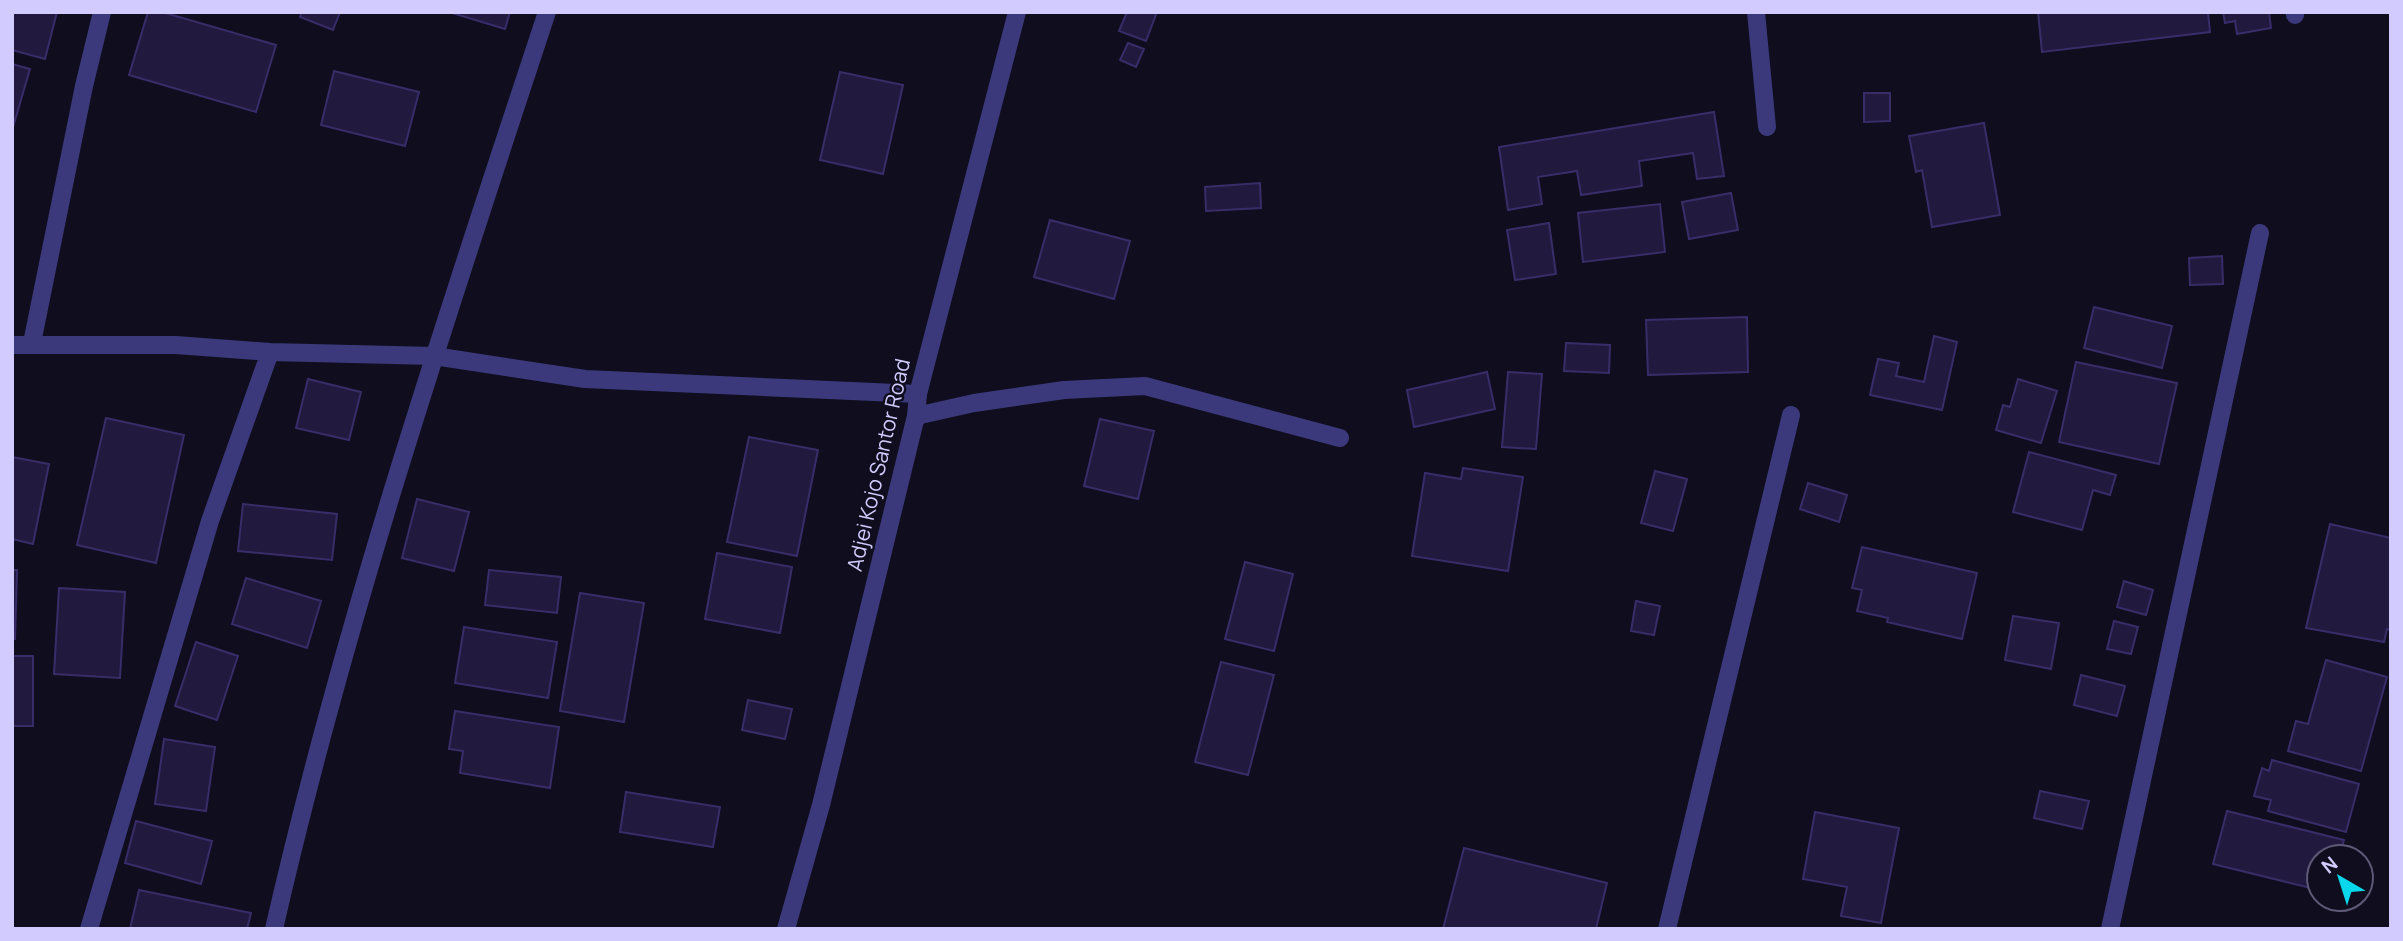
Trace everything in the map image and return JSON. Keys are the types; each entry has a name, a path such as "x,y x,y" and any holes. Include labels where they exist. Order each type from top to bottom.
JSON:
{"street":[{"path":"32,343 84,86 102,12"},
{"path":"274,929 306,786 434,356 547,12"},
{"name":"Adjei Kojo Santor Road","path":"786,929 821,805 916,416 918,394 1017,12"},
{"path":"1756,12 1767,127"},
{"path":"2110,929 2260,233"},
{"path":"12,345 176,345 270,352 434,356 585,379 918,394"},
{"path":"89,929 210,521 270,352"},
{"path":"916,416 974,403 1064,390 1145,386 1340,438"},
{"path":"1667,929 1791,415"}],"building":[{"path":"12,12 57,12 45,59 12,50"},
{"path":"148,12 162,12 276,45 256,112 129,75"},
{"path":"302,12 340,12 333,30 300,17"},
{"path":"449,12 510,12 505,29"},
{"path":"1127,12 1157,12 1146,41 1119,31"},
{"path":"2038,12 2208,12 2210,32 2042,52"},
{"path":"2223,12 2269,12 2271,28 2237,34 2235,21 2225,23"},
{"path":"1128,43 1144,49 1136,67 1120,60"},
{"path":"12,64 30,69 13,127 12,126"},
{"path":"334,71 419,92 405,146 321,125"},
{"path":"840,72 903,85 883,174 820,160"},
{"path":"1864,93 1890,93 1890,121 1864,122"},
{"path":"1714,112 1724,176 1697,179 1693,153 1639,161 1642,186 1581,195 1577,171 1538,177 1542,204 1508,210 1499,147"},
{"path":"1984,123 2000,215 1932,227 1922,170 1916,172 1909,136"},
{"path":"1260,183 1261,208 1206,211 1205,187"},
{"path":"1731,193 1738,230 1689,239 1682,202"},
{"path":"1660,204 1665,252 1583,262 1578,213"},
{"path":"1050,220 1130,241 1114,299 1034,277"},
{"path":"1549,223 1556,274 1515,280 1507,230"},
{"path":"2222,256 2223,284 2190,285 2189,258"},
{"path":"2094,307 2172,326 2162,368 2084,348"},
{"path":"1747,317 1748,372 1648,375 1646,320"},
{"path":"1934,336 1957,342 1942,410 1870,395 1878,359 1899,363 1896,376 1924,382"},
{"path":"1566,343 1610,345 1609,373 1564,371"},
{"path":"2076,362 2177,383 2159,464 2059,442"},
{"path":"1487,372 1495,409 1414,427 1407,390"},
{"path":"1508,372 1542,374 1536,449 1502,447"},
{"path":"308,379 361,392 349,440 296,428"},
{"path":"2018,379 2057,391 2041,443 1996,430 2003,405 2010,407"},
{"path":"106,418 184,435 156,563 77,545"},
{"path":"1100,419 1154,431 1138,499 1084,486"},
{"path":"749,437 818,450 797,556 727,542"},
{"path":"2029,452 2116,475 2110,495 2093,490 2082,530 2013,512"},
{"path":"12,457 49,464 33,544 12,539"},
{"path":"1463,468 1523,477 1508,571 1412,556 1425,473 1461,479"},
{"path":"1655,471 1687,479 1673,531 1641,523"},
{"path":"1808,483 1847,495 1839,522 1800,509"},
{"path":"417,499 469,512 454,571 402,558"},
{"path":"243,504 337,514 332,560 238,551"},
{"path":"2330,524 2391,538 2391,630 2387,629 2384,642 2306,628"},
{"path":"1862,547 1977,573 1962,639 1887,622 1888,618 1857,611 1862,590 1852,588"},
{"path":"717,553 792,567 780,633 705,619"},
{"path":"1245,562 1293,574 1274,651 1225,639"},
{"path":"12,570 17,570 15,639 12,639"},
{"path":"489,570 561,577 557,613 485,605"},
{"path":"246,578 321,601 307,648 232,624"},
{"path":"2124,581 2153,590 2146,615 2117,607"},
{"path":"59,588 125,592 120,678 54,674"},
{"path":"580,593 644,603 624,722 560,711"},
{"path":"1636,601 1660,606 1654,635 1631,631"},
{"path":"2013,616 2059,623 2051,669 2005,660"},
{"path":"2114,621 2138,627 2131,654 2107,649"},
{"path":"464,627 557,642 548,698 455,683"},
{"path":"196,642 238,656 217,720 175,706"},
{"path":"12,656 33,656 33,726 12,726"},
{"path":"2326,660 2387,677 2361,771 2288,751 2296,721 2308,724"},
{"path":"1221,662 1274,675 1248,775 1195,762"},
{"path":"2081,675 2125,686 2117,716 2074,705"},
{"path":"748,700 792,709 785,739 742,730"},
{"path":"455,711 559,727 550,788 460,773 463,751 449,749"},
{"path":"164,739 215,747 206,811 155,804"},
{"path":"2272,760 2359,784 2346,832 2268,811 2271,800 2254,796 2262,768 2269,771"},
{"path":"2040,791 2089,801 2082,829 2034,818"},
{"path":"626,792 720,807 713,847 620,832"},
{"path":"2227,811 2344,840 2343,843 2305,843 2305,887 2213,864"},
{"path":"1815,812 1899,828 1881,923 1841,916 1847,887 1803,879"},
{"path":"136,821 212,841 201,884 125,863"},
{"path":"1464,848 1607,883 1596,929 1443,929"},
{"path":"139,890 251,913 247,929 130,929"}]}
